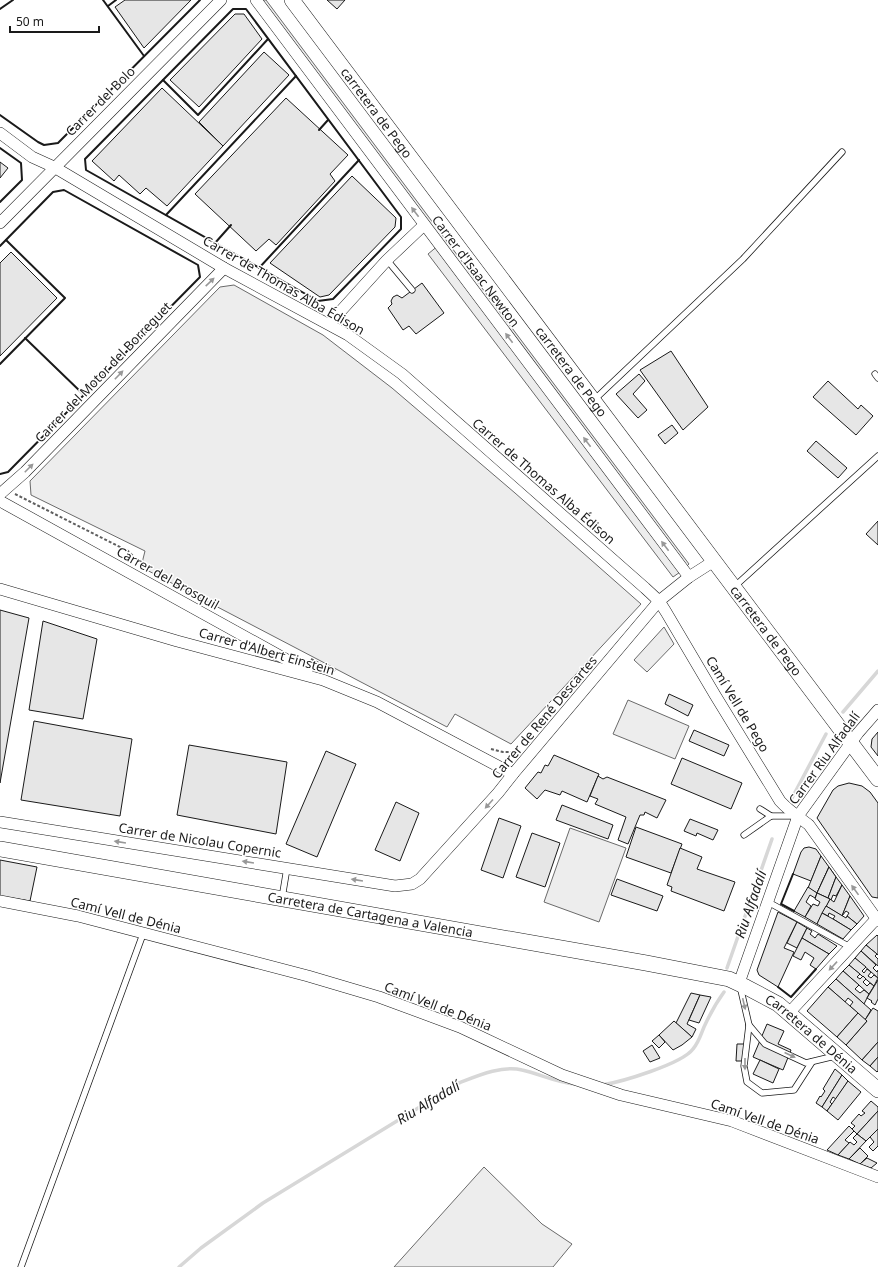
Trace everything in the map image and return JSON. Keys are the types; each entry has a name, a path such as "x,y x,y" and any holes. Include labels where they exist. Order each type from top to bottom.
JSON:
{"main road":[{"name":"carretera de Pego","path":"292,0 851,744"},
{"path":"851,744 878,779"},
{"name":"Carretera de Cartagena a Valencia","path":"0,849 646,963 717,977 739,983"},
{"name":"Carretera de Dénia","path":"739,983 778,1004 878,1090"}],"street":[{"name":"Carrer del Bolo","path":"0,223 220,0"},
{"name":"Carrer d'Isaac Newton","path":"256,0 689,577"},
{"name":"Carrer de Thomas Alba Édison","path":"0,133 32,157 54,167 224,268 348,335 402,374 659,601"},
{"path":"329,324 387,260 424,225"},
{"name":"Carrer del Motor del Borreguet","path":"3,492 25,472 224,268"},
{"name":"Carrer del Brosquil","path":"0,501 324,680"},
{"name":"Carrer de René Descartes","path":"395,886 412,884 420,879 498,793 659,601 689,577 714,561"},
{"name":"Carrer d'Albert Einstein","path":"0,589 177,641 324,680 377,702 513,774"},
{"name":"Camí Vell de Pego","path":"659,601 780,801 789,811 809,825 877,919"},
{"name":"Carrer Riu Alfadalí","path":"739,983 798,816 878,710"},
{"name":"Carrer de Nicolau Copernic","path":"0,822 395,886"},
{"name":"Camí Vell de Dénia","path":"0,902 78,916 308,976 378,997 460,1027 562,1075 621,1094 732,1121 878,1177"},
{"path":"789,1013 877,919"}],"lane":[{"path":"592,401 743,259 842,152"},
{"path":"387,260 412,290"},
{"path":"734,587 878,456"},
{"path":"760,809 771,816 798,816"},
{"path":"744,835 771,816"},
{"path":"282,898 287,868"},
{"path":"768,902 850,948"},
{"path":"21,1267 143,934"},
{"path":"739,983 749,1025 744,1066 747,1082 762,1093 794,1090 812,1062"},
{"path":"749,1025 765,1044 806,1063 839,1056"}],"path":[{"path":"3,492 128,551 133,556 137,565"},
{"path":"308,657 338,673"},
{"path":"485,746 503,752 515,753 521,751"}],"shaded area":[{"path":"256,0 266,0 689,564 683,570 673,577 428,254 439,245"},
{"path":"234,285 323,335 392,388 515,493 641,604 511,744 455,714 447,727 141,567 145,551 31,495 30,481 220,287"},
{"path":"664,627 674,644 647,672 634,660"},
{"path":"628,700 689,726 675,759 613,734"},
{"path":"570,828 626,848 599,922 544,902"},
{"path":"484,1167 542,1224 572,1244 553,1267 394,1267"}],"building":[{"path":"125,0 191,0 144,48 115,7"},
{"path":"327,0 345,0 337,9"},
{"path":"235,14 244,14 262,39 199,107 170,80"},
{"path":"264,52 289,75 223,146 199,122"},
{"path":"162,88 223,146 167,206 146,188 140,194 119,175 114,181 92,161"},
{"path":"286,98 348,155 330,174 335,181 276,245 269,239 256,251 195,194"},
{"path":"0,162 8,168 0,178"},
{"path":"352,176 396,218 395,227 329,295 320,297 270,263"},
{"path":"11,252 57,298 0,356 0,263"},
{"path":"422,283 444,313 416,334 409,326 403,330 388,308 392,304 391,301 393,297 397,295 402,298"},
{"path":"671,351 708,407 683,430 640,370"},
{"path":"639,374 645,381 633,394 647,410 638,418 616,394"},
{"path":"828,381 858,409 861,405 873,416 856,435 813,397"},
{"path":"672,425 678,433 665,444 658,435"},
{"path":"816,441 847,468 838,478 807,451"},
{"path":"878,521 878,545 866,534"},
{"path":"0,610 29,618 0,783"},
{"path":"43,621 97,639 83,719 29,710"},
{"path":"669,694 693,705 688,716 665,704"},
{"path":"34,721 132,739 120,816 21,800"},
{"path":"694,730 729,745 724,756 689,741"},
{"path":"878,732 878,756 871,747 872,739"},
{"path":"189,745 287,762 276,834 177,815"},
{"path":"326,751 356,764 317,857 286,844"},
{"path":"554,755 599,774 587,802 562,791 560,795 545,790 537,799 525,788 538,772 541,773 545,765 548,766"},
{"path":"682,758 742,783 731,809 671,784"},
{"path":"598,776 603,779 607,777 666,800 657,818 645,812 644,815 640,815 628,844 618,840 626,817 595,804 598,799 590,796"},
{"path":"849,783 862,786 870,792 878,803 878,898 872,897 817,818 833,790 838,786"},
{"path":"396,802 419,813 400,861 375,850"},
{"path":"562,805 613,825 608,839 556,820"},
{"path":"499,818 521,826 503,878 481,870"},
{"path":"690,819 718,830 713,840 697,833 696,836 684,831"},
{"path":"636,827 682,844 671,873 626,857"},
{"path":"532,833 560,843 545,887 516,877"},
{"path":"809,847 816,849 821,856 811,881 793,874 801,852 804,848"},
{"path":"680,848 702,857 697,869 735,882 724,911 671,891 672,887 667,885"},
{"path":"821,856 829,867 817,893 808,888"},
{"path":"0,860 37,867 30,901 0,896"},
{"path":"829,867 836,877 828,898 817,893"},
{"path":"829,867 836,877 828,898 817,893"},
{"path":"836,877 842,885 836,896 833,895 831,900 828,898"},
{"path":"617,879 663,896 657,911 611,895"},
{"path":"842,885 850,896 842,916 826,906 830,899 834,902"},
{"path":"808,887 817,893 815,898 810,895 806,902 811,906 805,917 794,911"},
{"path":"817,893 830,899 817,924 805,917 813,904 818,906 820,902 815,899"},
{"path":"850,896 864,916 857,924 847,916 849,913 846,911 842,916"},
{"path":"826,906 846,918 847,916 857,924 851,930 833,919 835,916 829,913 828,916 822,913"},
{"path":"778,912 797,922 784,948 794,952 778,987 759,975 757,970"},
{"path":"822,913 851,930 843,939 817,924"},
{"path":"797,922 807,928 797,948 787,943"},
{"path":"807,928 812,931 810,934 815,938 818,934 837,946 829,954 802,938"},
{"path":"877,935 878,936 878,955 866,945"},
{"path":"802,938 829,954 816,969 810,965 814,958 805,952 801,960 793,956"},
{"path":"866,945 877,954 875,956 878,959 878,966 861,951"},
{"path":"861,951 876,965 873,968 877,972 878,970 878,978 855,958"},
{"path":"855,958 866,967 862,971 864,973 867,969 871,972 868,976 871,978 874,975 878,978 874,986 849,965"},
{"path":"849,965 860,974 857,977 860,979 863,976 866,979 863,982 867,986 870,983 874,986 869,994 843,971"},
{"path":"843,971 859,985 855,989 860,993 864,990 869,994 864,1004 836,979"},
{"path":"836,979 871,1010 865,1020 850,1006 853,1002 848,998 845,1002 828,987"},
{"path":"878,980 878,999 875,1005 867,998"},
{"path":"828,987 858,1013 837,1037 807,1011"},
{"path":"691,993 700,995 687,1024 696,1029 692,1037 676,1023"},
{"path":"700,995 711,997 699,1023 689,1020"},
{"path":"873,1008 878,1011 878,1042 862,1060 846,1045 867,1021 865,1020"},
{"path":"858,1013 867,1021 846,1045 837,1037"},
{"path":"674,1021 692,1037 673,1050 659,1035"},
{"path":"767,1024 784,1031 778,1044 791,1050 783,1070 753,1057"},
{"path":"659,1035 665,1042 659,1048 652,1041"},
{"path":"878,1042 878,1057 870,1066 862,1060"},
{"path":"737,1044 745,1044 744,1061 736,1061"},
{"path":"652,1045 660,1058 650,1062 643,1051"},
{"path":"878,1057 878,1071 877,1072 870,1066"},
{"path":"760,1060 779,1069 773,1083 753,1074"},
{"path":"835,1069 842,1075 822,1107 816,1103 825,1091 823,1089"},
{"path":"842,1075 848,1081 836,1099 833,1097 830,1102 832,1104 827,1111 822,1107"},
{"path":"848,1081 861,1092 838,1120 827,1111"},
{"path":"871,1101 878,1107 878,1111 857,1134 852,1129 855,1126 851,1123 859,1114 861,1116 865,1113 862,1111"},
{"path":"878,1111 878,1129 866,1141 857,1134"},
{"path":"849,1126 854,1131 845,1140 849,1143 838,1155 827,1150"},
{"path":"878,1129 878,1146 873,1151 869,1147 874,1142 870,1137"},
{"path":"857,1134 866,1141 849,1159 838,1155 850,1142 854,1145 857,1142 853,1138"},
{"path":"860,1148 868,1156 860,1164 849,1159"},
{"path":"867,1158 877,1163 871,1168 860,1164"}],"waterway":[{"name":"Riu Alfadalí","path":"843,712 878,671"},
{"name":"Riu Alfadalí","path":"792,798 826,734"},
{"name":"Riu Alfadalí","path":"727,968 772,839"},
{"name":"Riu Alfadalí","path":"602,1085 650,1072 677,1061 687,1055 697,1044 711,1013 724,992"},
{"name":"Riu Alfadalí","path":"179,1267 201,1248 263,1203 459,1083 490,1072 514,1069 575,1084"}],"wall":[{"path":"0,9 13,0"},
{"path":"103,0 144,56"},
{"path":"108,6 116,0"},
{"path":"0,115 44,145 58,143 200,0"},
{"path":"233,9 246,9 401,217 401,229 333,299 318,301 86,170 85,159 233,9"},
{"path":"163,80 198,115 268,39"},
{"path":"166,215 296,76"},
{"path":"319,130 328,120"},
{"path":"0,148 21,163 22,180 0,202"},
{"path":"259,268 359,160"},
{"path":"0,246 53,192 64,190 198,265 200,277 8,472 0,474"},
{"path":"215,243 231,225"},
{"path":"0,364 65,298 6,240"},
{"path":"25,338 84,395"},
{"path":"793,874 781,904 794,911"},
{"path":"778,987 791,997 816,969"}]}
